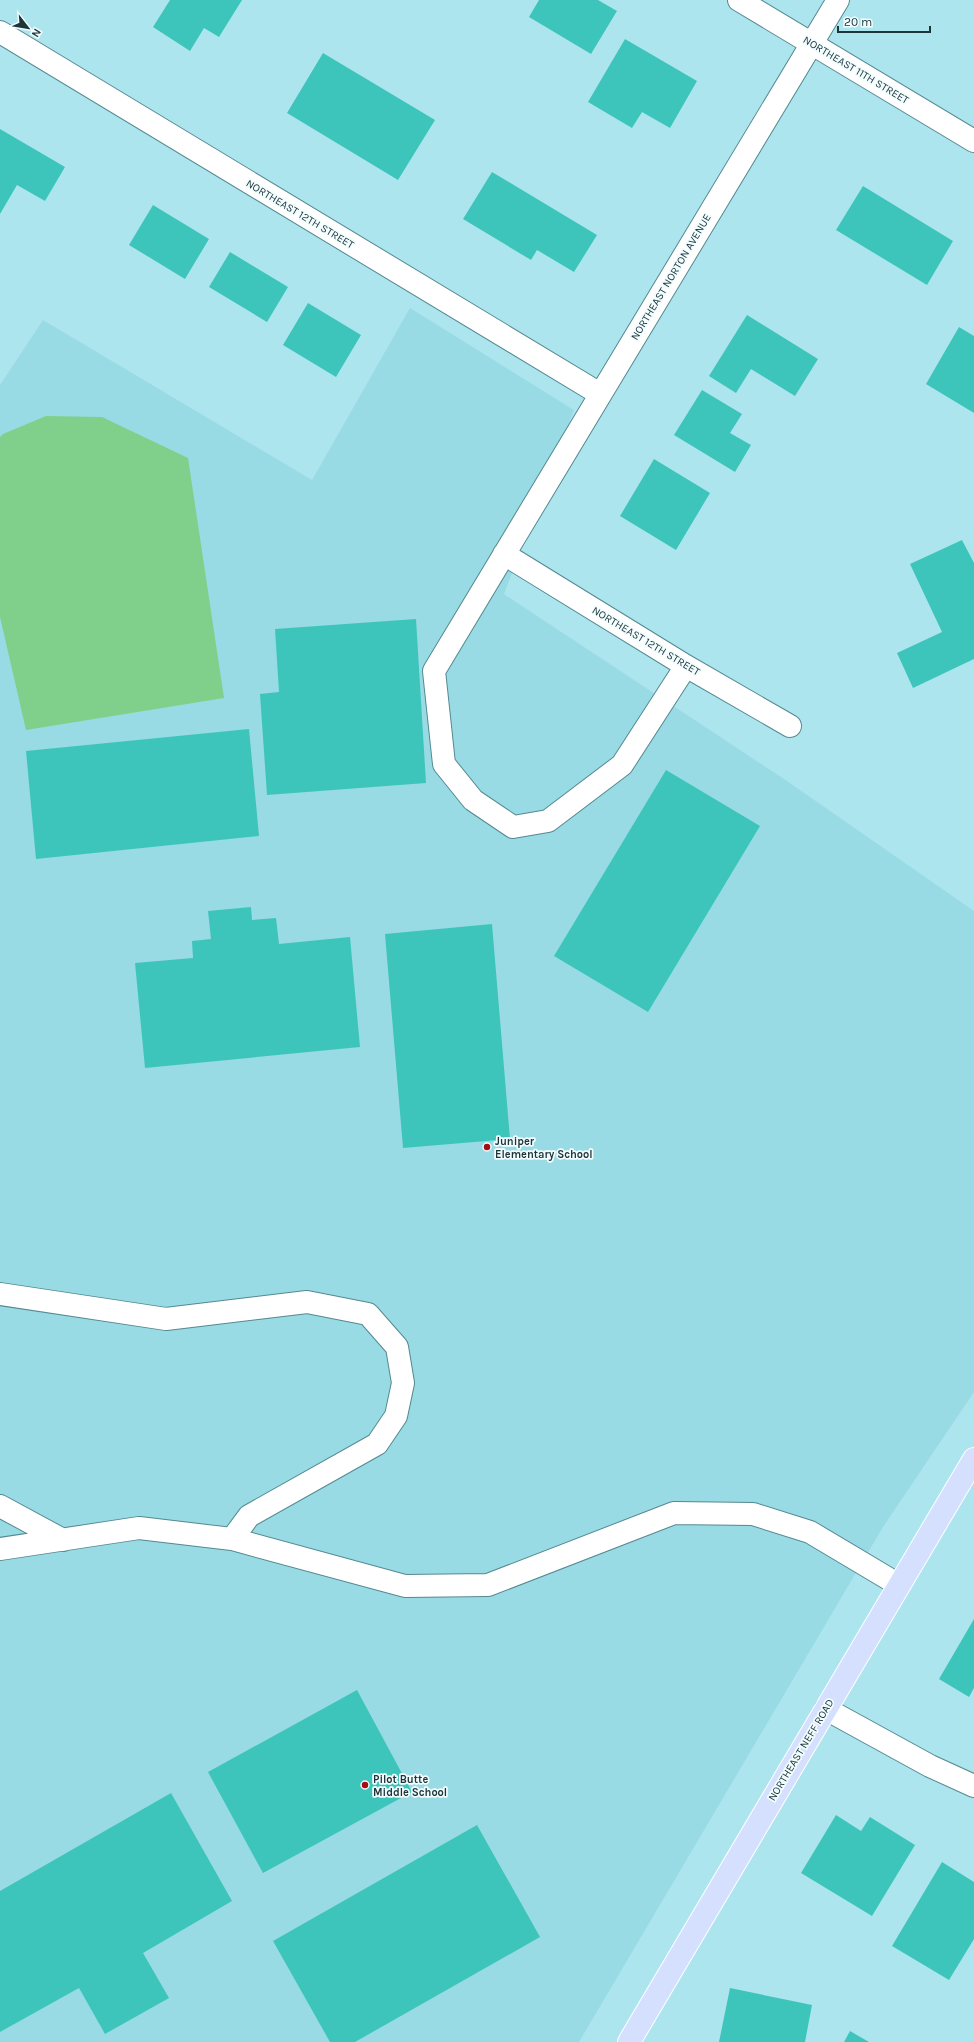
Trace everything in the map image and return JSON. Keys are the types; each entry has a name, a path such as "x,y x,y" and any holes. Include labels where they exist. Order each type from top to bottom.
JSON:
{"main road":[{"name":"NORTHEAST NEFF ROAD","path":"629,2042 974,1459"}],"street":[{"name":"NORTHEAST 11TH STREET","path":"739,0 974,141"},
{"name":"NORTHEAST NORTON AVENUE","path":"686,666 622,765 548,821 513,827 473,800 444,764 434,671 838,0"},
{"name":"NORTHEAST 12TH STREET","path":"0,32 600,394"},
{"name":"NORTHEAST 12TH STREET","path":"504,554 686,666 790,726"},
{"path":"0,1294 166,1319 307,1302 368,1314 397,1347 403,1382 396,1416 377,1444 249,1516 232,1539"},
{"path":"0,1506 63,1540"},
{"path":"0,1549 140,1528 232,1539 405,1586 488,1585 674,1513 754,1514 810,1532 899,1585"},
{"path":"826,1709 930,1766 974,1786"}],"shaded area":[{"name":"Juniper Elementary School","path":"410,308 574,410 504,594 787,781 974,911 974,1392 883,1527 579,2042 0,2042 0,385 43,320 312,480"}],"green space":[{"path":"46,416 102,417 188,458 224,698 26,730 0,617 0,437 3,434"}],"building":[{"path":"170,0 242,0 219,37 204,28 190,51 153,27"},
{"path":"539,0 598,0 617,11 591,54 529,17"},
{"path":"625,39 697,81 670,128 642,112 632,128 588,102"},
{"path":"323,53 435,120 398,180 287,113"},
{"path":"0,129 65,167 45,201 17,185 0,214"},
{"path":"492,172 597,235 574,272 537,250 531,260 463,219"},
{"path":"863,186 953,241 927,285 836,230"},
{"path":"153,205 209,239 185,279 129,245"},
{"path":"230,252 288,287 267,322 209,287"},
{"path":"308,303 361,335 336,377 283,345"},
{"path":"747,315 818,359 795,396 751,369 736,393 709,376"},
{"path":"959,327 974,336 974,413 926,384"},
{"path":"702,390 742,414 730,433 751,445 735,472 674,435"},
{"path":"654,459 710,493 676,550 620,516"},
{"path":"962,540 974,563 974,659 913,688 897,653 942,632 910,564"},
{"path":"416,619 426,783 267,795 260,694 279,692 275,629"},
{"path":"249,729 259,836 36,859 26,751"},
{"path":"666,770 760,826 648,1012 554,956"},
{"path":"251,907 252,920 276,918 279,944 350,937 360,1047 145,1068 135,963 193,958 192,941 211,939 208,911"},
{"path":"492,924 510,1139 403,1148 385,934"},
{"path":"974,1619 974,1688 969,1697 939,1679"},
{"path":"357,1690 412,1792 263,1873 208,1772"},
{"path":"171,1793 232,1901 143,1953 169,1998 105,2034 79,1988 0,2032 0,1891"},
{"path":"836,1815 861,1831 870,1817 915,1845 872,1916 801,1873"},
{"path":"477,1825 540,1937 355,2042 330,2042 273,1941"},
{"path":"942,1862 974,1882 974,1939 949,1980 892,1946"},
{"path":"730,1988 812,2005 805,2042 719,2042"},
{"path":"850,2031 869,2042 844,2042"}],"place":[{"name":"Juniper Elementary School","path":"487,1147"},
{"name":"Pilot Butte Middle School","path":"365,1785"}]}
